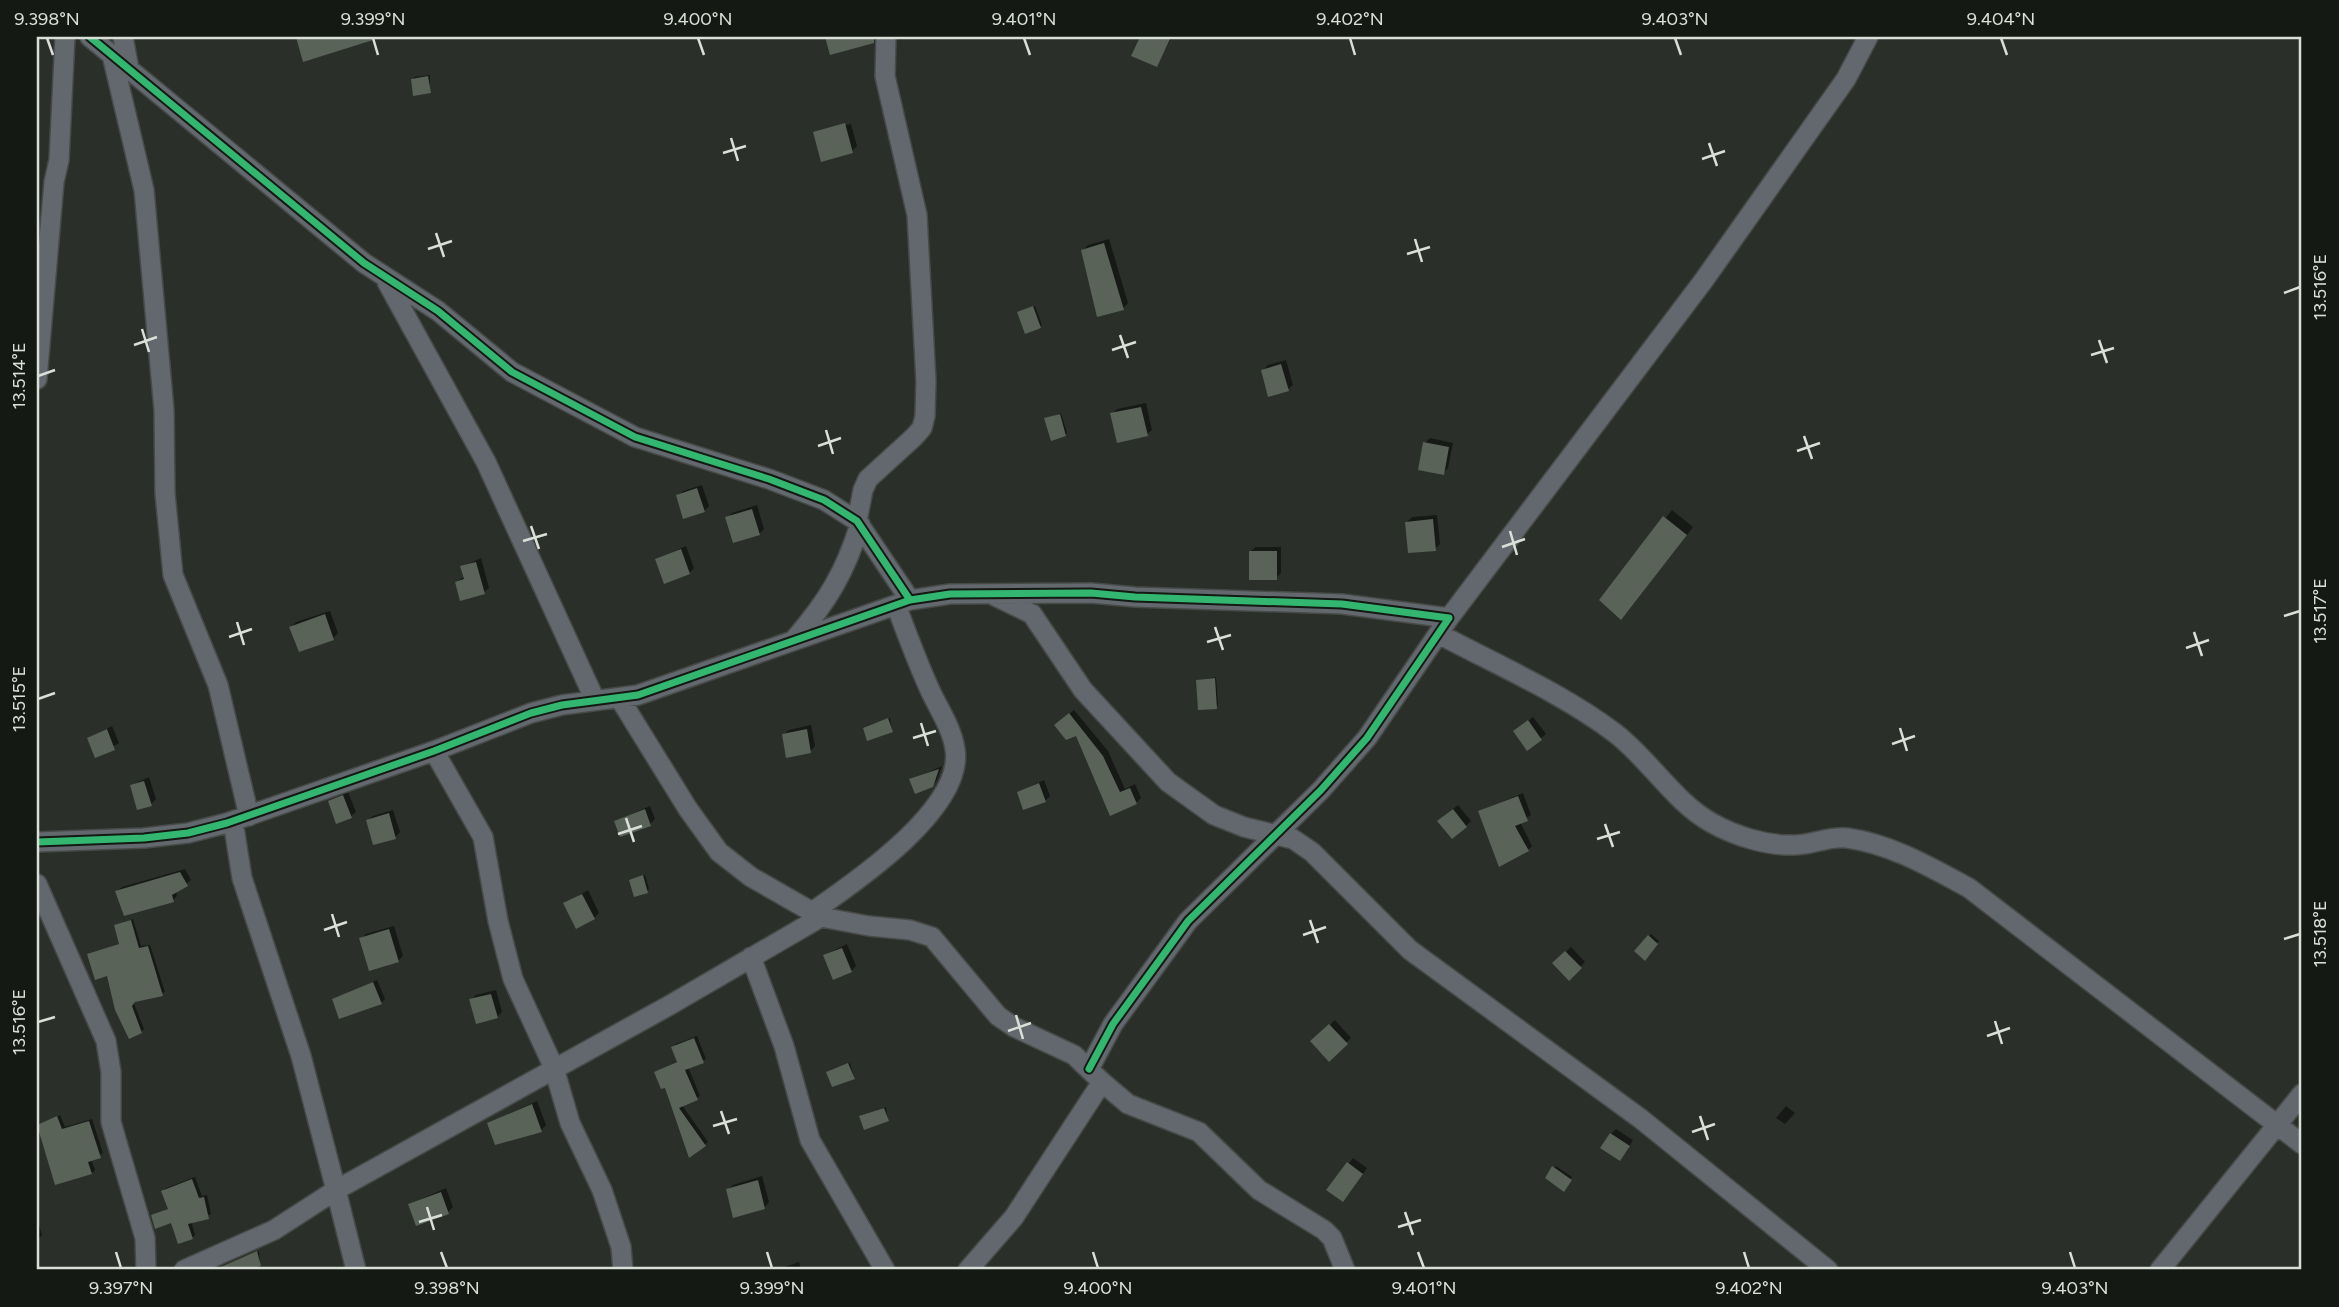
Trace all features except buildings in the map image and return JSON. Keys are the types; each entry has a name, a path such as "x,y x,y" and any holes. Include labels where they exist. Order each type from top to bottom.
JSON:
{"street":[{"path":"37,379 54,182 59,160 65,37"},
{"path":"90,37 387,281 438,311 512,372 635,437 800,490 824,500 858,523 903,603 956,750 954,768 922,824 878,866 816,914 751,957 336,1190 274,1230 184,1270"},
{"path":"123,37 130,69"},
{"path":"791,644 820,611 842,575 868,479 922,428 925,404 917,215 885,76 886,37"},
{"path":"968,1270 1014,1217 1088,1109 1113,1024 1188,921 1277,834 1367,738 1444,626 1704,280 1846,79 1868,37"},
{"path":"112,55 144,190 164,410 165,493 173,575 218,685 241,818 242,878 301,1056 356,1270"},
{"path":"387,281 486,462 595,700"},
{"path":"988,593 1032,614 1083,690 1168,782 1214,815 1244,827 1293,839 1312,852 1410,950 1641,1119 1828,1270"},
{"path":"37,842 144,838 188,833 241,818 435,751 531,713 595,700 620,699 791,644 903,603 988,593 1091,593 1342,604 1444,626 1591,716 1648,762 1686,805 1713,824 1762,842 1794,845 1843,838 1868,842 1912,858 1969,888 2302,1144"},
{"path":"620,699 688,809 719,852 751,877 816,914 869,926 910,930 932,937 998,1016 1014,1027 1074,1055 1128,1104 1199,1132 1259,1190 1324,1230 1332,1238 1345,1270"},
{"path":"435,751 483,837 498,921 513,979 554,1068 570,1122 602,1190 621,1247 623,1270"},
{"path":"37,884 106,1041 111,1072 111,1122 145,1238 146,1270"},
{"path":"751,957 784,1046 810,1140 885,1270"},
{"path":"2160,1270 2302,1094"}],"cycle path":[{"path":"37,842 144,838 188,833 227,823 434,751 531,713 562,705 638,695 910,600 857,521 824,500 769,479 635,437 512,372 438,311 364,263 90,37"},
{"path":"910,600 950,594 1091,593 1342,604 1449,618 1367,738 1321,790 1188,921 1113,1024 1089,1069"}]}
